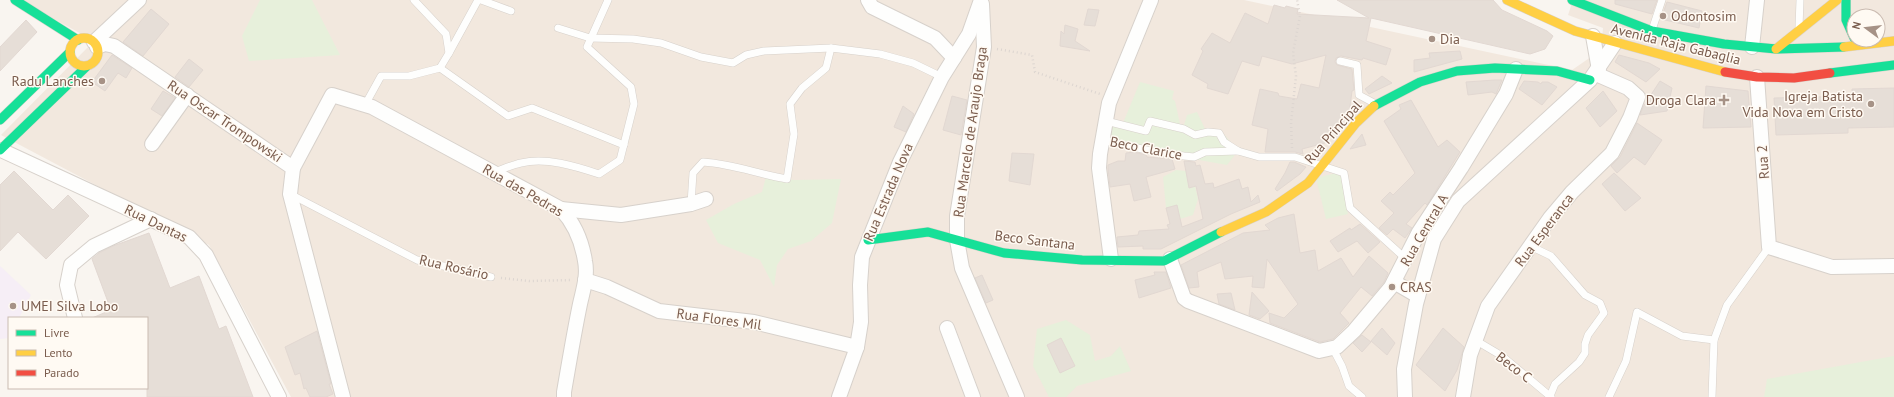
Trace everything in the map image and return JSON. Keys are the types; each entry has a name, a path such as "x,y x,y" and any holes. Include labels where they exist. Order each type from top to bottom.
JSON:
{"street":[{"path":"14,0 78,40"},
{"path":"0,150 86,67 92,64 97,58 96,45 139,0"},
{"path":"868,0 872,7 935,38 954,58"},
{"name":"Rua Estrada Nova","path":"839,397 857,347 861,322 860,285 862,257 868,240 900,162 942,77 969,34 981,0"},
{"name":"Rua Marcelo de Araujo Braga","path":"981,0 984,47 956,216 957,240 962,268 1017,397"},
{"path":"1111,259 1098,168 1102,140 1111,99 1151,0"},
{"name":"Avenida Raja Gabaglia","path":"1507,0 1575,31 1719,71 1757,77 1794,78 1893,66"},
{"name":"Avenida Raja Gabaglia","path":"1572,0 1652,31 1752,47 1776,49 1846,43"},
{"path":"1752,47 1757,0"},
{"path":"1776,49 1837,0"},
{"path":"1846,0 1844,10 1846,23"},
{"path":"1592,36 1595,74"},
{"path":"0,120 70,52 72,45 78,40 86,38 96,45"},
{"path":"1405,397 1404,369 1418,296 1434,239 1458,201 1595,74 1615,43"},
{"name":"Rua Oscar Trompowski","path":"96,45 105,44 114,46 293,168 290,194 344,397"},
{"path":"1865,48 1893,66"},
{"path":"70,52 75,63 86,67"},
{"name":"Rua Principal","path":"1111,259 1164,261 1236,224 1266,212 1308,183 1356,124 1376,104 1420,82 1457,71 1495,68 1595,74"},
{"name":"Rua Central A","path":"1333,349 1354,331 1394,282 1419,232 1461,168 1506,94 1516,69"},
{"name":"Rua Esperanca","path":"1463,397 1470,354 1488,306 1550,218 1572,192 1612,153 1630,118 1638,97 1628,88 1595,74"},
{"name":"Rua 2","path":"1757,77 1770,248"},
{"path":"152,144 187,95"},
{"name":"Rua das Pedras","path":"293,168 332,95 372,107 561,209 569,218 576,231 585,262 586,280 580,303 564,397"},
{"name":"Rua Dantas","path":"0,150 189,237 206,255 279,397"},
{"path":"561,209 621,214 691,204 706,199"},
{"path":"75,317 66,285 71,265 94,246 151,219"},
{"path":"868,240 928,232 957,240"},
{"name":"Beco Santana","path":"957,240 1004,253 1082,260 1111,259"},
{"path":"1770,248 1832,267 1894,266"},
{"path":"1170,259 1184,298 1188,301 1320,352 1333,349"},
{"name":"Rua Flores Mil","path":"586,280 607,287 659,311 754,322 857,347"},
{"path":"1394,282 1418,296"},
{"path":"947,328 973,397"}],"lane":[{"path":"414,0 446,34 449,53"},
{"path":"365,105 381,76 409,76 440,68 478,0"},
{"path":"481,0 511,11"},
{"path":"494,172 522,163 545,162 581,168 599,174 620,160 634,104 631,87 587,47 608,0"},
{"path":"1652,31 1662,0"},
{"path":"1799,31 1800,0"},
{"path":"558,28 590,38 633,39 661,43 701,57 732,63 746,55 764,51 831,48 880,54 907,61 942,77"},
{"path":"691,204 693,173 703,162 733,165 771,176 787,178 794,134 790,104 802,88 826,68 831,48"},
{"path":"1340,61 1357,65 1359,95 1376,104"},
{"path":"440,68 508,116 532,108 624,145"},
{"path":"1106,121 1146,131 1150,121 1184,129 1195,135 1208,132 1218,133 1224,142 1238,151 1259,157 1292,157 1344,173 1350,208 1406,259"},
{"name":"Beco Clarice","path":"1102,140 1151,151 1194,157 1205,152 1238,151"},
{"name":"Rua Rosário","path":"290,194 417,260 491,277"},
{"path":"1530,246 1551,256 1585,295 1600,303 1604,313 1588,335 1585,344 1585,353 1579,362 1555,384 1550,397"},
{"path":"1712,397 1714,340 1728,305 1770,248"},
{"path":"1609,397 1626,361 1637,312 1682,336 1714,340"},
{"name":"Beco C","path":"1475,340 1502,356 1550,397"},
{"path":"1333,349 1342,366 1349,386 1362,397"}],"path":[{"path":"1292,157 1291,123 1296,76 1293,53 1300,16 1297,0"},
{"path":"984,47 1032,55 1035,72 1111,99"},
{"name":"Rua Rosário","path":"491,277 528,281 586,280"}],"shaded area":[{"path":"20,0 1244,0 1572,70 1601,50 1603,28 1568,15 1573,0 1894,0 1894,397 291,397 209,245 1,135 94,41"},
{"name":"UMEI Silva Lobo","path":"0,266 31,295 20,317 8,317 8,338 0,339"}],"green space":[{"path":"260,0 312,0 340,55 249,61 242,36"},
{"path":"1140,82 1174,91 1172,99 1175,101 1180,124 1184,125 1187,115 1197,112 1205,129 1223,133 1238,151 1227,165 1104,143 1110,117 1123,123"},
{"path":"1176,170 1186,171 1189,187 1195,186 1198,199 1193,215 1180,219 1166,208 1163,177"},
{"path":"1340,172 1348,214 1326,219 1316,178"},
{"path":"766,177 795,180 841,179 832,223 811,241 788,249 777,265 774,287 760,260 718,243 706,220 734,204 762,192"},
{"path":"1066,320 1090,335 1095,361 1111,356 1120,346 1131,371 1077,386 1066,397 1049,397 1033,366 1037,329"},
{"path":"1894,356 1894,397 1764,397 1767,379"}],"building":[{"path":"1337,0 1493,0 1502,10 1547,31 1553,36 1545,49 1530,54 1371,18 1366,41 1391,49 1386,65 1363,58 1362,60 1341,56 1336,58 1335,62 1337,65 1352,69 1354,90 1352,91 1349,114 1325,143 1302,149 1303,154 1295,152 1265,152 1268,129 1252,125 1260,89 1278,93 1279,96 1297,99 1301,84 1319,88 1326,55 1292,64 1262,56 1259,66 1242,61 1228,94 1207,88 1208,84 1192,75 1203,51 1201,49 1212,33 1230,43 1245,13 1268,24 1274,5 1298,9 1297,14 1369,18"},
{"path":"1615,0 1657,0 1652,14 1615,4"},
{"path":"1667,2 1702,11 1699,28 1661,19"},
{"path":"151,9 169,24 143,56 123,42"},
{"path":"1088,9 1099,10 1095,26 1084,25"},
{"path":"26,20 37,32 0,71 0,47"},
{"path":"1065,25 1078,29 1075,41 1090,51 1060,46 1061,31 1064,34"},
{"path":"1460,51 1462,59 1414,72 1414,60 1430,58 1429,53"},
{"path":"112,55 132,68 126,78 118,73 105,91 92,82"},
{"path":"1619,55 1649,63 1660,69 1646,82 1615,62"},
{"path":"189,59 203,70 189,87 175,77"},
{"path":"1382,76 1392,83 1369,94 1365,89"},
{"path":"1502,80 1496,94 1492,92 1468,95 1466,82"},
{"path":"1524,81 1538,82 1541,84 1542,82 1548,82 1557,87 1542,105 1519,89"},
{"path":"1660,81 1672,88 1667,111 1640,115 1643,107"},
{"path":"1706,86 1748,91 1751,127 1703,128"},
{"path":"1894,88 1894,127 1848,128 1848,133 1776,135 1774,98 1852,96 1852,89"},
{"path":"163,91 175,98 162,116 151,109"},
{"path":"1603,91 1617,111 1600,127 1586,108"},
{"path":"952,96 967,100 961,135 943,130"},
{"path":"1411,100 1438,147 1447,140 1460,152 1427,205 1425,203 1406,224 1412,228 1405,238 1393,229 1387,235 1379,228 1394,213 1381,201 1390,192 1393,195 1415,173 1384,121 1401,109 1399,105"},
{"path":"903,106 914,114 906,132 894,127"},
{"path":"1637,123 1662,140 1645,165 1634,157 1617,173 1611,166 1620,157"},
{"path":"1362,134 1366,145 1350,149"},
{"path":"1134,152 1146,155 1147,157 1172,159 1175,169 1146,177 1151,197 1134,201 1130,184 1110,187 1108,165 1118,161 1125,161 1126,153"},
{"path":"1012,153 1034,154 1030,185 1009,181"},
{"path":"1184,161 1195,162 1196,166 1200,165 1205,184 1213,183 1214,188 1239,179 1242,189 1248,187 1251,202 1258,195 1260,202 1231,214 1161,249 1143,249 1143,246 1118,247 1117,237 1138,235 1139,231 1169,229 1167,225 1170,224 1166,208 1177,205 1182,227 1203,219 1196,186 1189,188"},
{"path":"1290,162 1306,167 1300,174 1277,191 1275,189"},
{"path":"14,171 53,210 68,195 89,216 46,259 18,232 0,251 0,185"},
{"path":"1614,173 1641,198 1625,211 1602,184"},
{"path":"1294,214 1300,253 1315,250 1318,271 1341,258 1353,277 1369,256 1388,273 1384,282 1372,296 1361,287 1340,313 1349,323 1333,339 1320,342 1270,323 1269,313 1284,318 1298,304 1267,259 1264,288 1252,287 1253,276 1225,279 1221,262 1197,272 1199,287 1189,288 1181,265 1243,233 1270,230 1265,225 1278,218"},
{"path":"1360,224 1380,242 1368,253 1357,241 1338,252 1330,241 1350,228 1351,230"},
{"path":"149,233 170,288 199,276 219,329 226,326 253,397 147,397 148,317 94,317 111,310 92,259 99,253 113,246"},
{"path":"1154,272 1166,272 1171,288 1139,298 1135,280 1155,275"},
{"path":"982,275 993,300 986,303 975,278"},
{"path":"1252,292 1269,311 1260,319 1249,315"},
{"path":"1231,293 1235,310 1219,304 1217,294"},
{"path":"1382,328 1395,343 1387,355 1371,341"},
{"path":"1443,328 1464,347 1457,370 1445,391 1416,365"},
{"path":"317,331 331,384 329,384 333,394 326,397 310,397 306,388 304,389 300,373 295,375 285,347"},
{"path":"1362,335 1371,342 1362,352 1353,343"},
{"path":"1061,338 1075,366 1060,373 1047,345"}],"traffic: fast":[{"path":"15,0 78,40"},
{"path":"1572,0 1652,31 1724,44 1776,49 1844,47"},
{"path":"1846,0 1846,8"},
{"path":"0,120 70,52"},
{"path":"1830,73 1894,65"},
{"path":"0,150 86,67"},
{"path":"1374,106 1420,82 1457,71 1495,68 1557,71 1590,80"},
{"path":"868,240 928,232 1004,253 1082,260 1164,261 1221,232"}],"traffic: slow":[{"path":"1507,0 1575,31 1725,72"},
{"path":"1776,49 1837,0"},
{"path":"84,38 94,42 98,52 94,62 84,66 74,62 70,52 74,42 84,38"},
{"path":"1844,47 1894,41"},
{"path":"1221,232 1266,212 1308,183 1356,123 1374,106"}],"traffic: jam":[{"path":"1725,72 1757,77 1794,78 1830,73"}],"place":[{"name":"Odontosim","path":"1663,16"},
{"name":"Dia","path":"1432,39"},
{"name":"Radu Lanches","path":"102,81"},
{"name":"Droga Clara","path":"1724,100"},
{"name":"Igreja Batista Vida Nova em Cristo","path":"1871,104"},
{"name":"CRAS","path":"1392,287"},
{"name":"UMEI Silva Lobo","path":"13,306"}]}
